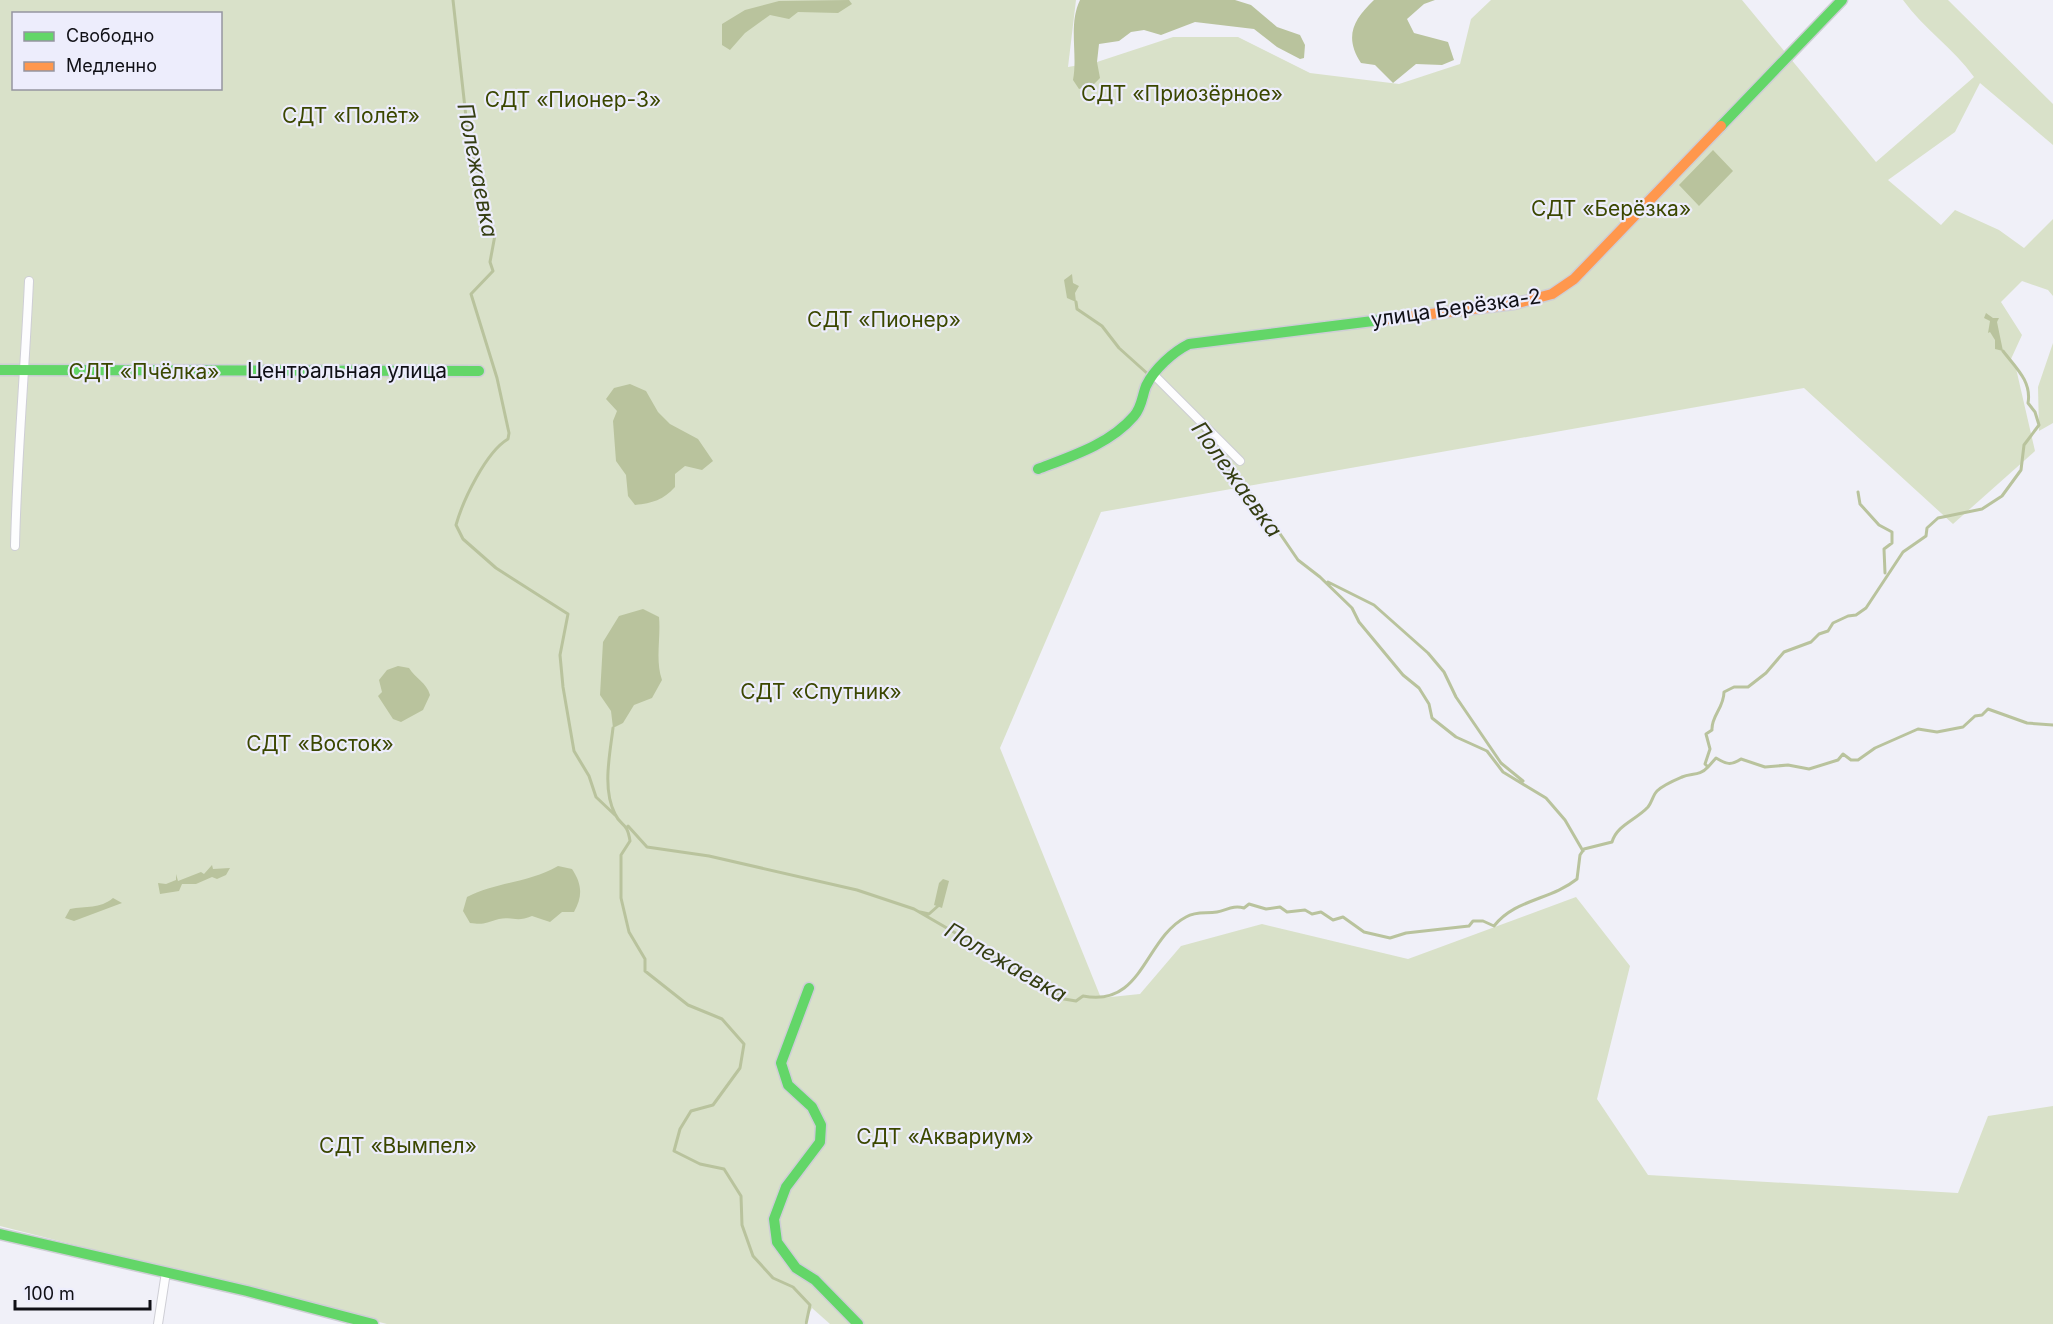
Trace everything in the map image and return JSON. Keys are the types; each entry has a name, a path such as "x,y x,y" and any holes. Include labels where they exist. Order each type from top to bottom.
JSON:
{"street":[{"name":"улица Берёзка-2","path":"1038,469 1079,453 1112,435 1136,415 1145,397 1148,382 1176,351 1196,342 1514,304 1552,294 1574,279 1842,0"},
{"path":"15,546 16,463 25,370 29,281"},
{"name":"Центральная улица","path":"0,370 479,370"},
{"path":"1155,376 1240,461"},
{"path":"809,988 781,1063 788,1085 812,1107 822,1125 820,1142 786,1187 774,1219 777,1242 796,1268 815,1280 845,1308 858,1324"},
{"path":"0,1234 166,1272 373,1324"},
{"path":"158,1324 166,1272"}],"green space":[{"path":"0,0 1076,0 1068,67 1097,62 1173,37 1238,37 1310,73 1399,84 1460,64 1471,19 1491,0 1742,0 1876,162 1974,77 1903,0 1948,0 2053,104 2053,145 1980,83 1955,132 1888,180 1941,225 1955,210 1999,230 2024,248 2053,219 2053,296 2048,290 2022,281 2001,302 2022,335 2011,359 2015,364 2035,451 1953,524 1804,388 1101,512 1000,748 1101,998 1140,994 1181,946 1262,924 1408,959 1576,897 1630,966 1597,1099 1648,1175 1958,1193 1988,1116 2053,1106 2053,1324 830,1324 812,1308 804,1324 387,1324 0,1226"},
{"path":"2053,343 2053,423 2039,431 2038,387"}],"shaded area":[{"path":"849,0 852,4 838,13 798,12 789,19 770,15 745,33 730,50 722,45 722,24 745,10 779,1"},
{"path":"1080,0 1235,0 1251,5 1277,27 1300,35 1305,45 1304,58 1300,59 1277,47 1254,29 1195,22 1161,35 1144,30 1131,32 1119,41 1099,44 1097,62 1100,78 1093,85 1079,89 1073,80 1074,29 1076,10"},
{"path":"1374,0 1435,0 1424,4 1407,19 1414,33 1448,42 1454,60 1442,65 1416,64 1393,83 1375,65 1361,63 1353,45 1353,29"},
{"path":"1713,150 1733,171 1699,206 1679,185"},
{"path":"1072,274 1073,283 1079,286 1075,293 1076,302 1067,298 1064,280"},
{"path":"1986,313 1993,318 1999,318 1997,322 2003,351 1995,349 1995,340 1990,332 1988,333 1990,321 1984,318"},
{"path":"630,384 646,391 658,412 670,424 698,439 713,461 702,470 685,466 675,474 675,487 666,495 652,502 635,505 628,496 626,475 616,461 613,421 617,411 606,399 614,388"},
{"path":"643,609 659,617 659,665 662,680 652,698 634,705 623,723 613,728 611,711 600,695 603,642 619,616"},
{"path":"398,666 409,668 430,695 423,710 401,722 393,719 378,696 382,692 379,680 387,670"},
{"path":"212,865 213,869 230,868 226,875 217,879 212,877 196,884 182,884 179,891 160,894 158,883 166,884 176,880 176,874 178,881 201,872 204,874"},
{"path":"558,866 572,869 578,880 580,895 574,912 562,912 550,922 532,916 522,919 503,918 478,924 470,923 463,911 467,897 489,888 536,876"},
{"path":"943,879 949,881 942,908 934,905 939,883"},
{"path":"113,898 122,903 74,921 65,918 70,909 98,906"}],"waterway":[{"name":"Полежаевка","path":"453,0 468,135 495,235 490,262 493,271 471,294 497,378 509,433 508,439 492,454 476,478 456,525 463,539 496,568 568,614 560,655 574,751 589,776 596,797 615,815"},
{"name":"Полежаевка","path":"1076,302 1077,309 1102,326 1119,348 1149,375"},
{"name":"Полежаевка","path":"628,826 647,847 709,856 857,890 914,909 1028,975 1046,990 1054,991 1064,999 1076,1001 1083,996 1103,997 1118,992 1131,982 1172,927 1186,917 1233,907 1244,908 1249,904 1266,909 1280,907 1287,912 1305,910 1312,914 1321,912 1333,920 1343,917 1364,932 1390,938 1406,933 1469,926 1473,921 1483,921 1494,926 1512,910 1567,886 1577,879 1580,855 1584,849 1612,842 1622,827 1648,807 1660,789 1682,777 1702,772 1708,767 1705,764 1710,749 1706,734 1712,730 1713,720 1722,703 1724,692 1734,687 1748,687 1766,673 1784,652 1811,642 1819,634 1828,631 1833,623 1856,615 1866,608 1903,552 1926,536 1927,528 1938,518 1982,509 2002,496 2021,470 2024,445 2039,425 2035,412 2028,403 2029,395 2025,381 2003,351"},
{"name":"Полежаевка","path":"1201,426 1216,453 1261,506 1298,560 1320,577 1352,608 1359,622 1403,675 1419,688 1429,704 1432,718 1456,737 1487,751 1503,772 1546,798 1565,820 1583,851"},
{"name":"Полежаевка","path":"1858,492 1860,504 1879,525 1892,532 1892,543 1884,549 1885,573"},
{"name":"Полежаевка","path":"1328,582 1374,605 1428,653 1444,672 1456,697 1501,763 1523,781"},
{"name":"Полежаевка","path":"1708,767 1716,758 1728,763 1741,759 1765,767 1788,765 1809,769 1838,760 1843,754 1851,760 1858,760 1875,748 1918,729 1937,732 1963,727 1975,716 1982,715 1988,709 2027,723 2053,725"},
{"name":"Полежаевка","path":"613,728 608,771 609,794 615,814 626,827 630,841 621,855 621,898 629,932 645,959 645,971 688,1005 722,1019 744,1044 740,1068 713,1105 691,1111 680,1129 674,1151 700,1164 724,1169 741,1196 742,1225 753,1256 773,1278 793,1287 810,1305 806,1324"},
{"name":"Полежаевка","path":"920,912 929,914 938,906"}],"traffic: fast":[{"path":"1721,126 1842,0"},
{"path":"1038,469 1090,448 1124,426 1139,409 1146,386 1154,373 1170,356 1189,344 1381,320"},
{"path":"0,370 479,371"},
{"path":"809,988 781,1063 788,1085 812,1107 821,1125 820,1142 786,1187 774,1219 777,1242 796,1268 815,1280 858,1324"},
{"path":"0,1234 247,1291 373,1324"}],"traffic: slow":[{"path":"1381,320 1514,304 1552,294 1574,279 1721,126"}],"park label":[{"name":"СДТ «Приозёрное»","path":"1182,94"},
{"name":"СДТ «Пионер-3»","path":"573,100"},
{"name":"СДТ «Полёт»","path":"351,116"},
{"name":"СДТ «Берёзка»","path":"1611,209"},
{"name":"СДТ «Пионер»","path":"884,320"},
{"name":"СДТ «Пчёлка»","path":"144,372"},
{"name":"СДТ «Спутник»","path":"821,692"},
{"name":"СДТ «Восток»","path":"320,744"},
{"name":"СДТ «Аквариум»","path":"945,1137"},
{"name":"СДТ «Вымпел»","path":"398,1146"}]}
